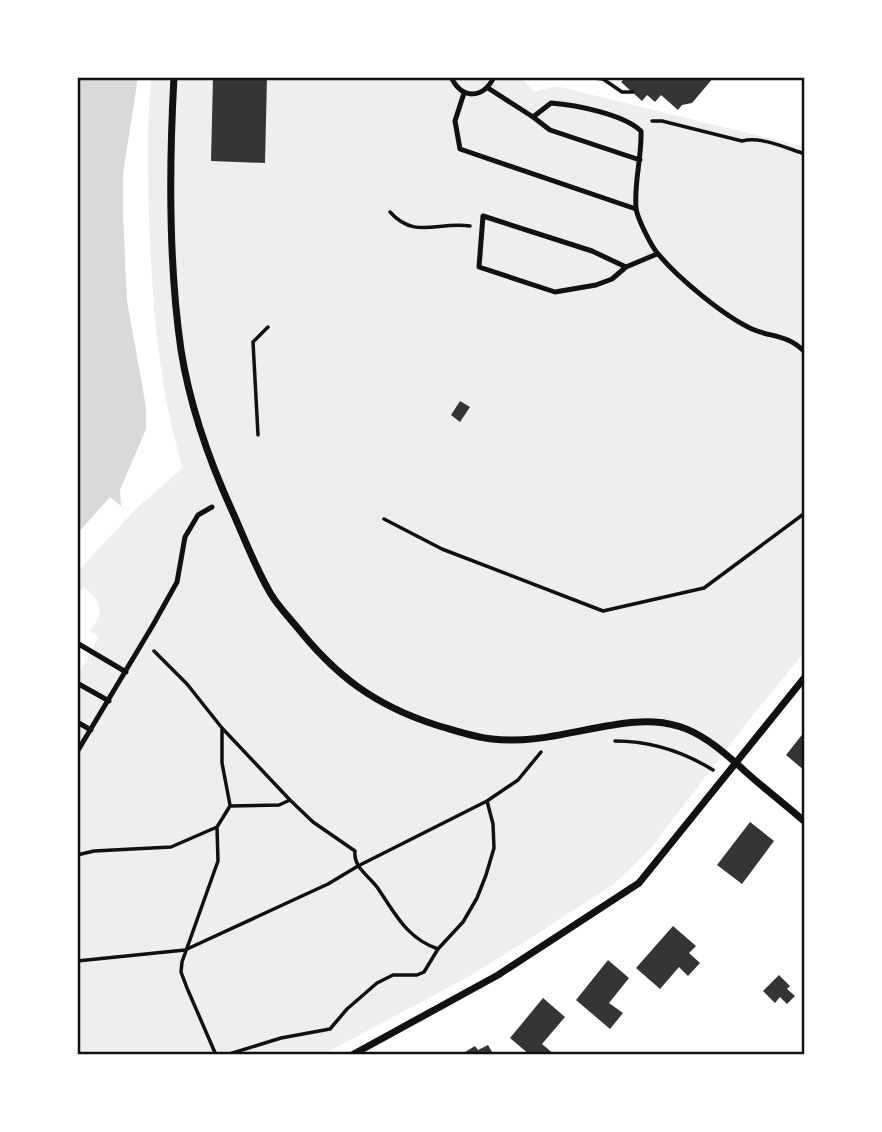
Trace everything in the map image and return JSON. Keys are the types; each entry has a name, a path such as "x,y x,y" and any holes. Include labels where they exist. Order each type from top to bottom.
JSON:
{"street":[{"path":"174,77 171,177 173,250 182,353 202,437 268,590 332,668 386,706 455,731 492,739 546,738 612,725 659,721 684,726 736,762 805,822"},
{"path":"352,1055 498,975 639,883 805,677"}],"lane":[{"path":"337,77 451,77 464,93 477,94 488,88 494,77"},
{"path":"488,88 550,130 640,160"},
{"path":"464,93 455,121 460,149 636,209"},
{"path":"533,117 551,103 569,104 632,123 641,131 636,209 657,254 695,289 732,316 752,329 785,337 805,352"},
{"path":"626,267 592,251 483,216 479,267 555,292 596,285 612,279 626,267 657,254"},
{"path":"77,752 177,582 185,537 198,514 212,508"},
{"path":"77,643 126,672"},
{"path":"77,683 109,701"},
{"path":"77,722 91,730"}],"path":[{"path":"583,77 604,78 622,92 633,92"},
{"path":"652,121 662,121 742,141 749,139 773,144 805,153"},
{"path":"390,212 398,221 411,228 465,225 482,229"},
{"path":"258,435 253,342 268,327"},
{"path":"384,519 442,550 603,611 705,588 805,513"},
{"path":"144,641 187,684 222,728 290,800 313,822 355,850 354,859 358,866 376,886 399,923 426,945 438,948"},
{"path":"216,1055 181,972 185,950 218,860 217,827 230,806 222,763 222,728"},
{"path":"77,961 185,950 328,884 487,801 512,785 529,769 546,738"},
{"path":"614,741 637,742 670,749 724,777"},
{"path":"230,806 279,805 290,800"},
{"path":"226,1055 281,1038 330,1029 347,1009 377,983 393,975 417,975 424,972 438,948 463,922 477,898 494,848 493,824 487,801"},
{"path":"77,855 104,850 171,847 217,827"}],"shaded area":[{"path":"77,77 138,77 123,174 123,213 127,301 146,407 146,429 120,490 121,506 110,497 77,534"},
{"path":"151,77 520,77 534,92 556,86 805,147 805,651 650,849 615,883 468,977 322,1055 77,1055 77,677 99,637 90,631 100,613 94,598 84,587 81,590 77,586 77,572 138,507 183,468 162,375 154,311 148,181"}],"building":[{"path":"213,77 267,77 265,163 211,161"},
{"path":"626,77 714,77 692,103 682,105 678,110 661,95 655,102 647,95 642,101 621,82"},
{"path":"460,401 470,407 460,422 451,415"},
{"path":"805,731 805,771 786,755"},
{"path":"750,822 774,841 742,884 717,865"},
{"path":"673,926 696,946 689,953 700,963 688,976 679,967 660,989 636,968"},
{"path":"608,960 629,978 609,1003 623,1013 610,1029 576,1000"},
{"path":"779,975 790,986 787,989 795,996 787,1004 780,997 775,1003 763,991"},
{"path":"543,998 565,1017 542,1044 555,1055 530,1055 510,1038"},
{"path":"488,1045 494,1055 460,1055 475,1046 478,1050"}]}
